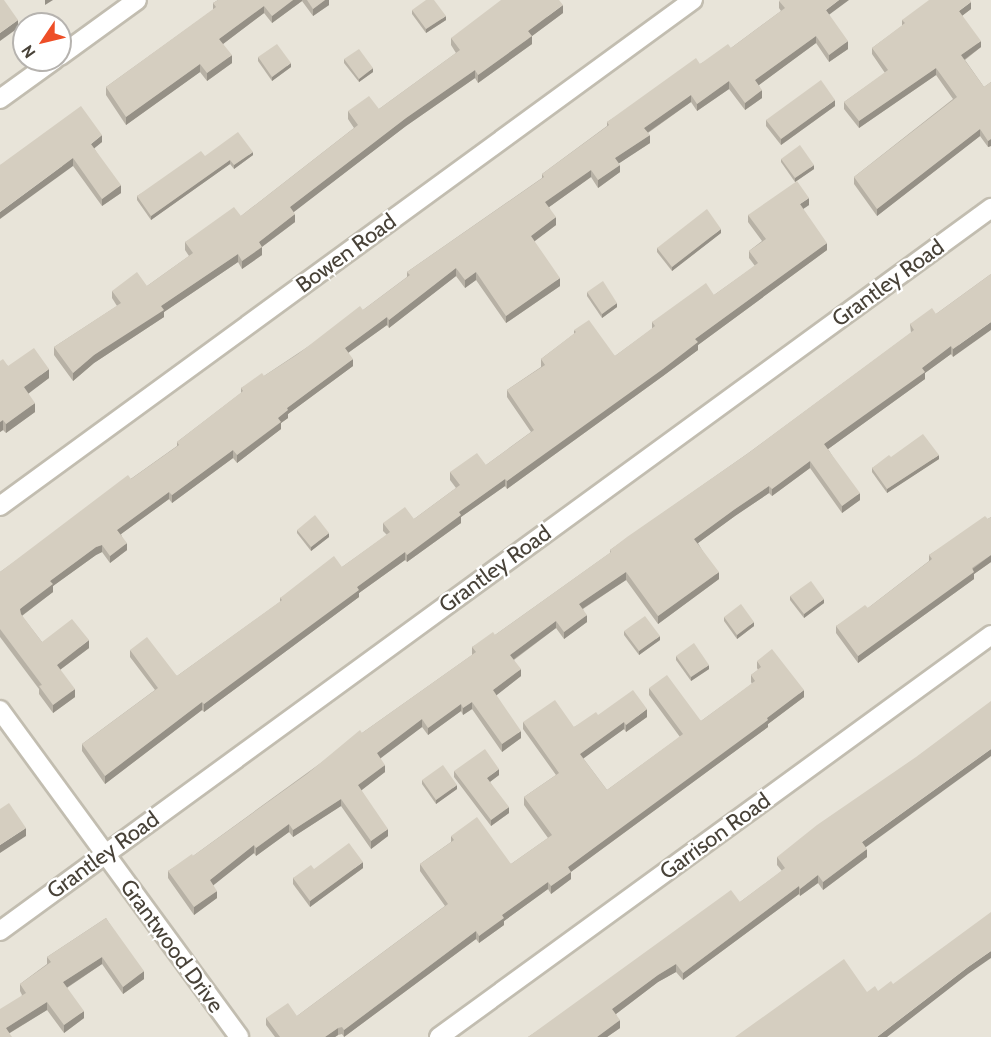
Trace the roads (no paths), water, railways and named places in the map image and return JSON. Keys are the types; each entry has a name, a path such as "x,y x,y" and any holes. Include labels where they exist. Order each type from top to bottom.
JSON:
{"street":[{"path":"72,47 137,0"},
{"name":"Bowen Road","path":"0,506 693,0"},
{"path":"0,99 37,72"},
{"name":"Grantley Road","path":"0,931 991,208"},
{"name":"Garrison Road","path":"439,1037 991,635"},
{"name":"Grantwood Drive","path":"0,710 239,1037"}]}
